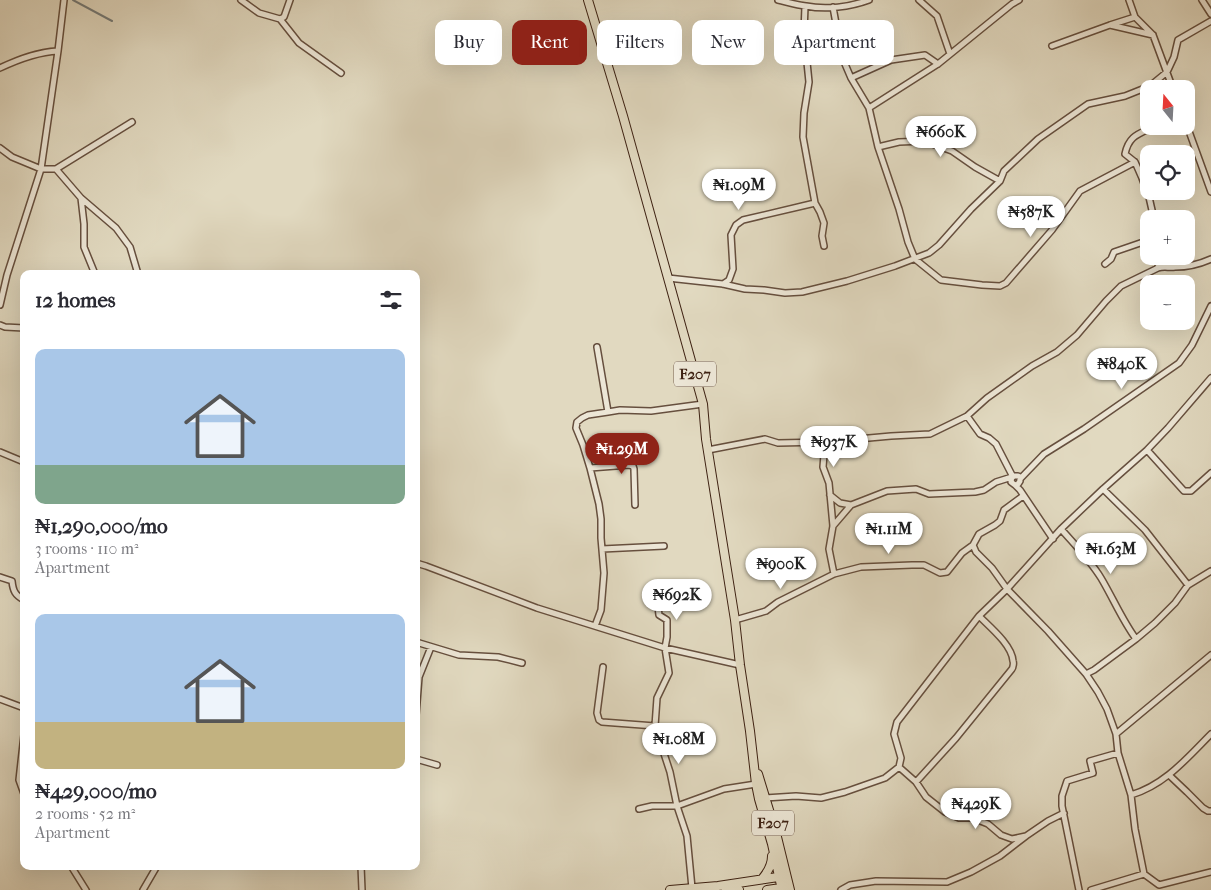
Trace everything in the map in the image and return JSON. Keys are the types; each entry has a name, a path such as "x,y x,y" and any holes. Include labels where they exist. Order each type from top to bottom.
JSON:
{"main road":[{"name":"F207","path":"588,0 623,116 703,404 708,450 735,620 756,784 785,885"},
{"name":"F207","path":"753,757 776,832 785,885"},
{"path":"762,879 768,872 772,862 772,844"},
{"path":"670,890 718,886 762,879 785,885"},
{"path":"767,890 785,885"},
{"path":"718,886 738,890"}],"street":[{"path":"0,305 41,169 64,0"},
{"path":"241,0 259,13 280,19 299,43 341,73"},
{"path":"280,19 284,17 290,0"},
{"path":"778,0 805,6 833,7 856,5 870,0"},
{"path":"919,0 936,16 950,54"},
{"path":"868,108 938,64 1019,0"},
{"path":"1129,0 1135,18 1153,35 1170,80"},
{"path":"1202,0 1211,14"},
{"path":"805,6 804,32 809,82 804,113 803,137 815,203 824,223 822,236 824,246"},
{"path":"833,7 842,57 851,78 868,108 878,147 908,242 915,259 941,280 982,286 1000,286 1006,283 1052,230 1080,191 1135,162"},
{"path":"1052,46 1135,18"},
{"path":"668,278 723,284 745,289 785,293 802,292 847,281 929,253 939,245 971,209 1000,181 1004,171 1038,139 1088,104 1125,96 1150,86 1167,72 1174,57 1178,40 1211,21"},
{"path":"1110,25 1153,35"},
{"path":"0,68 22,58 44,52 58,51"},
{"path":"851,78 892,60 902,58 925,55 938,64"},
{"path":"0,148 12,158 41,169 56,169 132,122"},
{"path":"1140,134 1133,137 1127,144 1125,154 1135,162 1149,197 1152,210"},
{"path":"1190,135 1211,192"},
{"path":"878,147 899,142 924,141 952,151 1000,181"},
{"path":"56,169 81,198 116,228 130,247 137,270"},
{"path":"81,198 84,247 93,270"},
{"path":"723,284 729,280 733,269 731,235 736,225 743,220 815,203"},
{"path":"1105,264 1111,259 1114,252 1140,243"},
{"path":"1158,268 1191,265 1211,259"},
{"path":"708,450 765,439 778,443 825,442 930,434 968,416 987,398 1032,366 1064,347 1077,336 1121,286 1162,265"},
{"path":"833,526 851,505 887,491 916,489 929,494 975,492 984,490 996,482 1015,479 1031,469 1044,454 1084,429 1179,363 1192,345 1211,306"},
{"path":"0,325 20,328"},
{"path":"598,347 608,412"},
{"path":"765,798 796,796 821,798 845,792 884,778 899,767 902,758 894,734 897,722 979,616 1007,589 1061,529 1147,450 1211,378"},
{"path":"595,626 601,610 604,572 601,519 590,468 576,428 577,422 588,415 620,410 651,411 703,404"},
{"path":"968,416 980,434 996,444 1023,496 1053,539"},
{"path":"825,442 823,467 829,483 833,526 829,549 834,574"},
{"path":"1147,450 1184,491 1191,491 1211,473"},
{"path":"0,452 20,460"},
{"path":"590,468 633,466 635,505"},
{"path":"1104,489 1146,530 1188,585"},
{"path":"830,495 840,503 851,505"},
{"path":"735,620 766,611 778,602 834,574 861,567 912,565 924,566 940,573 947,572 962,553 973,545 979,534 995,526 1004,510 1023,496"},
{"path":"1061,529 1084,554 1100,577 1136,639"},
{"path":"973,545 976,552 992,568 1007,589 1086,674 1107,709 1116,734 1118,753 1131,795 1135,829 1144,874 1159,885 1211,872"},
{"path":"602,549 664,546"},
{"path":"420,564 537,608 664,648 740,665"},
{"path":"1086,674 1136,639 1176,602 1188,585 1211,571"},
{"path":"0,577 12,582 16,596 20,598"},
{"path":"656,598 659,615 667,620 667,637 664,648 669,673 657,698 655,726 670,772 677,806 687,836 692,888"},
{"path":"916,782 956,738 1012,669 1014,662 1008,648 979,616"},
{"path":"420,643 459,655 498,657 522,663"},
{"path":"420,674 431,646"},
{"path":"1116,734 1211,655"},
{"path":"603,667 596,713 599,720 602,722 655,726"},
{"path":"0,699 20,706"},
{"path":"1131,795 1139,793 1169,775 1211,734"},
{"path":"1079,890 1062,806 1062,796 1067,781 1093,773 1090,761 1118,753"},
{"path":"420,760 437,765"},
{"path":"899,767 916,782 926,797 945,812 959,818 973,818 988,824 1001,835 1012,839 1026,836"},
{"path":"1169,775 1203,808 1211,811"},
{"path":"639,809 652,806 677,806 724,790 756,784"},
{"path":"841,890 850,885 876,881 947,882 971,872 1000,856 1048,821 1064,814"},
{"path":"74,870 86,890"},
{"path":"143,890 155,870"},
{"path":"361,870 362,890"},
{"path":"1091,890 1144,874"}],"waterway":[{"path":"73,0 112,21"}]}
